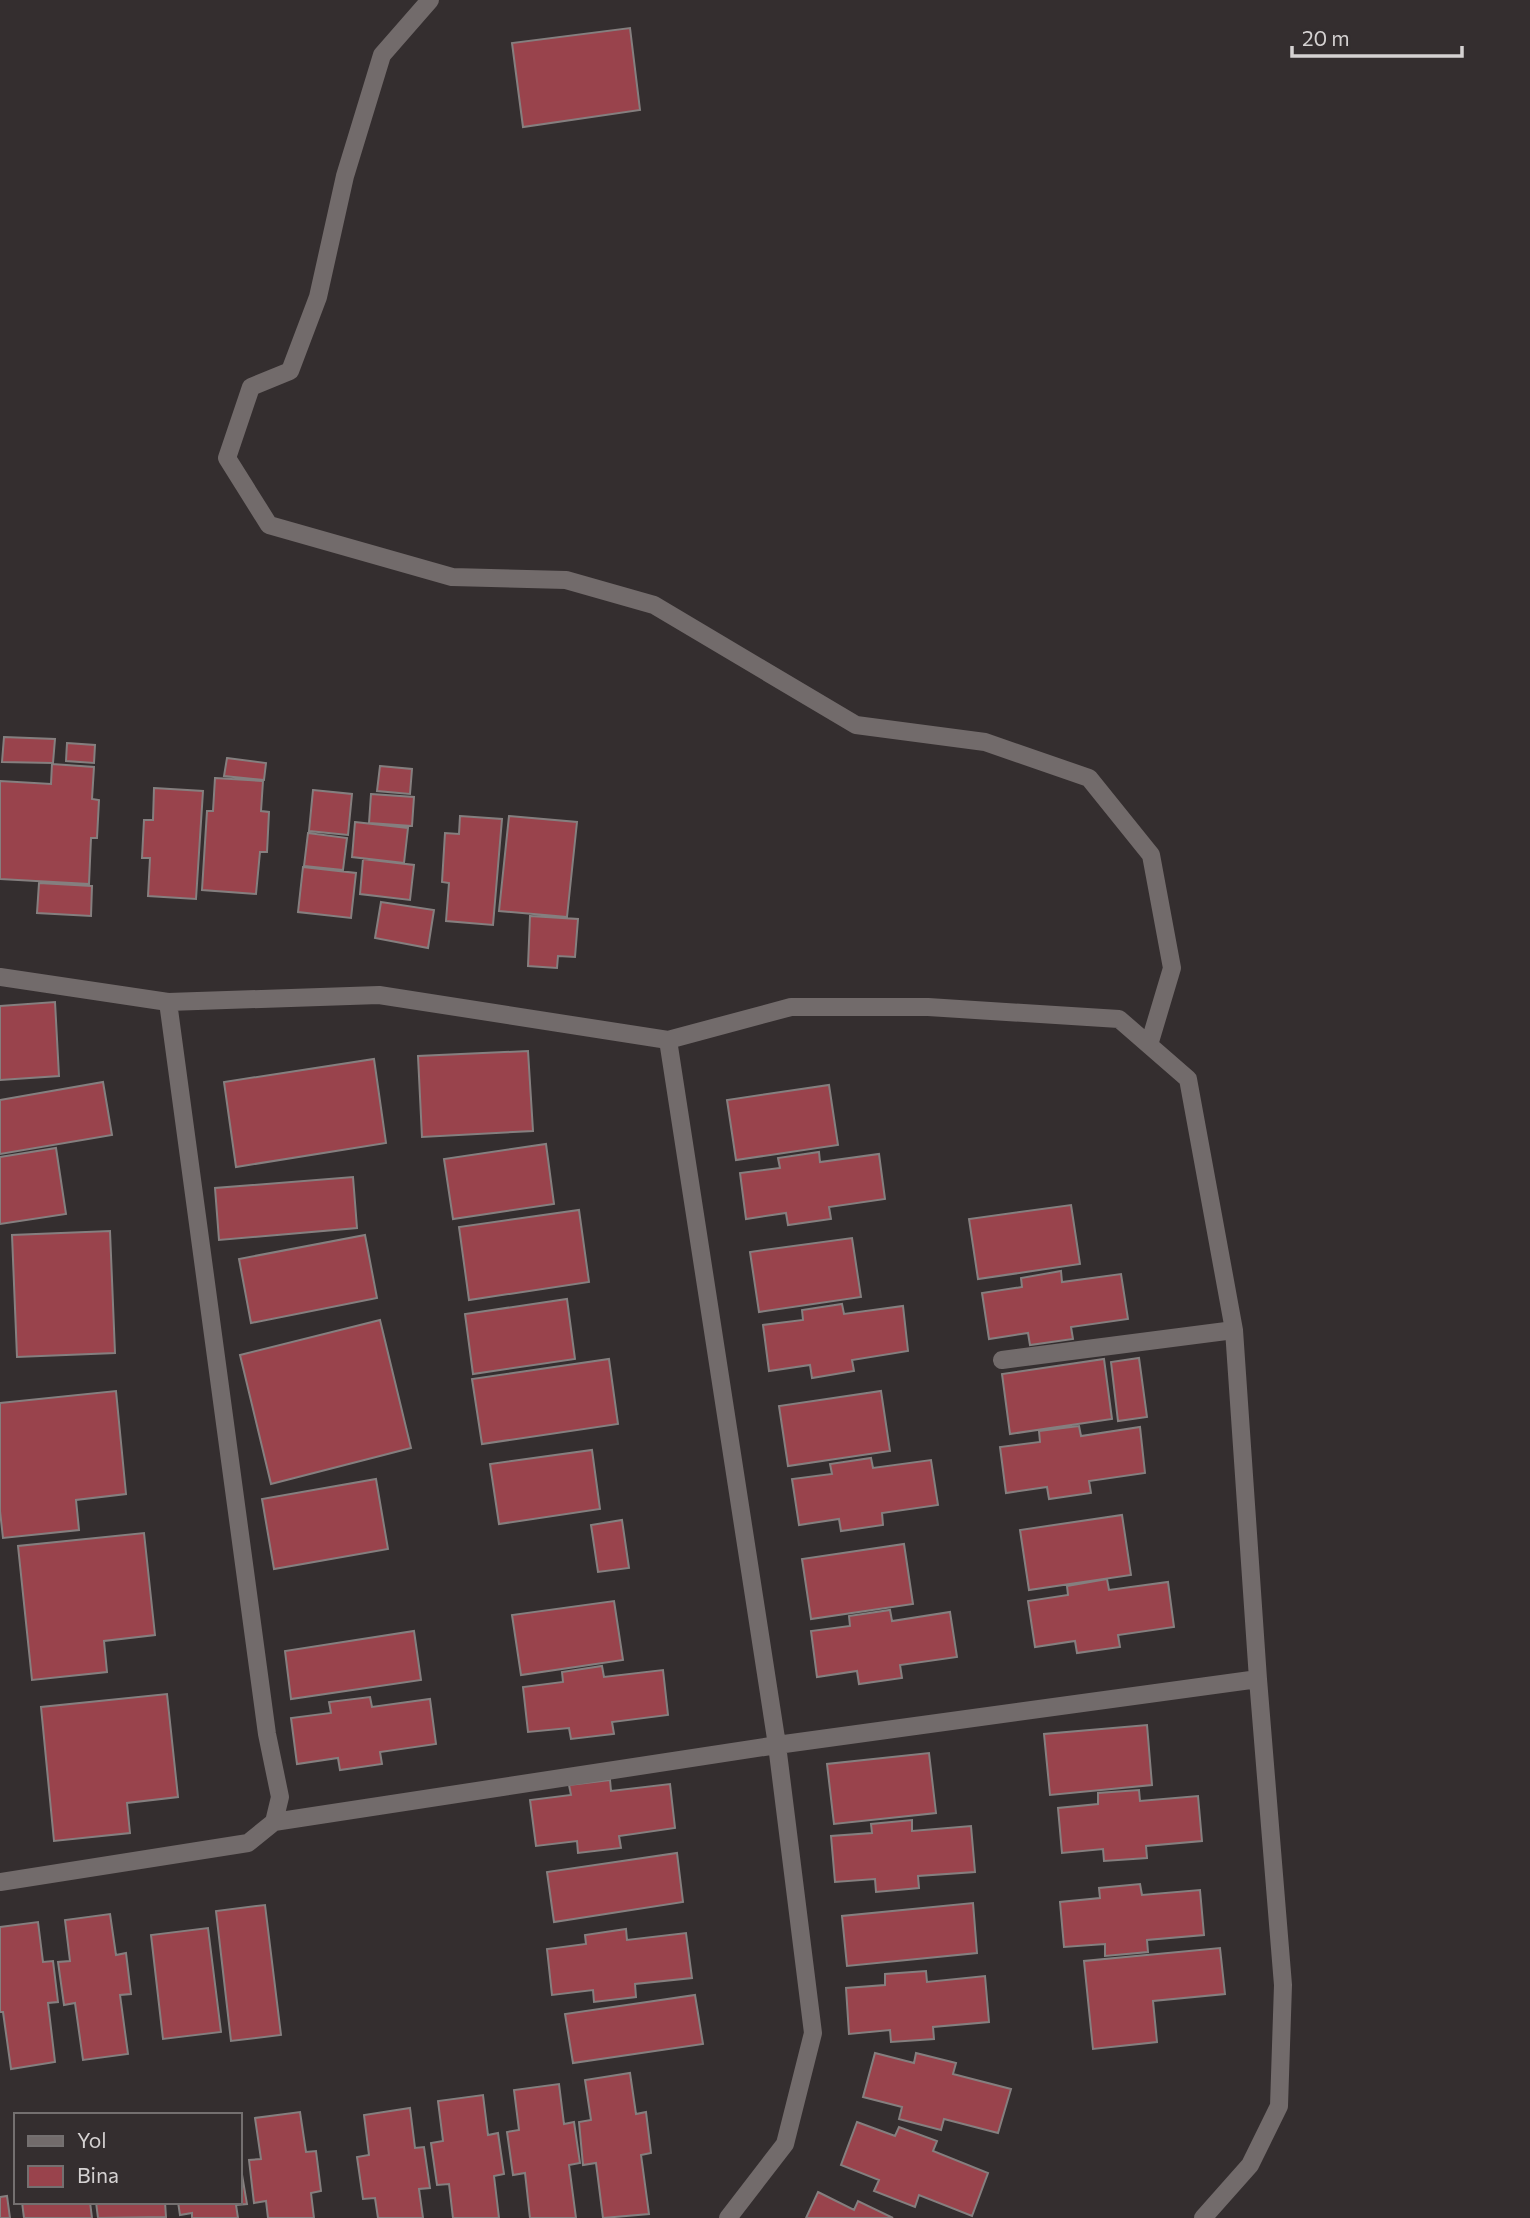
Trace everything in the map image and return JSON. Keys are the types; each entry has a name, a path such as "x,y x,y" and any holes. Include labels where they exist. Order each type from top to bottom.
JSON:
{"street":[{"path":"430,0 382,55 345,176 318,297 290,371 251,387 226,458 269,525 452,577 566,580 654,605 856,726 985,742 1089,778 1151,855 1172,968 1149,1045"},
{"path":"0,977 168,1002 379,995 668,1040 791,1007 928,1007 1119,1019 1188,1079 1234,1330 1258,1679 1283,1984 1279,2106 1250,2165 1203,2218"},
{"path":"168,1002 267,1734 280,1797 274,1822"},
{"path":"668,1040 778,1745 813,2034 785,2144 728,2218"},
{"path":"1002,1360 1234,1330"},
{"path":"0,1882 248,1843 274,1822 778,1745 1258,1679"}],"building":[{"path":"630,28 640,110 523,127 512,43"},
{"path":"4,737 55,739 53,763 2,762"},
{"path":"67,743 95,745 94,763 66,761"},
{"path":"227,758 266,763 264,780 224,776"},
{"path":"52,764 94,767 92,799 99,800 97,838 91,838 89,884 0,879 0,781 51,784"},
{"path":"380,766 412,769 410,794 377,791"},
{"path":"215,778 263,781 261,811 269,812 267,852 260,852 256,894 202,890 207,811 213,811"},
{"path":"154,788 203,791 196,899 148,896 150,858 142,858 144,820 153,820"},
{"path":"313,790 352,794 348,835 309,831"},
{"path":"371,794 414,797 412,826 369,823"},
{"path":"460,816 502,819 493,925 446,921 449,883 442,882 445,833 459,834"},
{"path":"509,816 577,822 567,917 499,911"},
{"path":"355,822 408,828 404,863 352,857"},
{"path":"308,833 347,838 343,870 304,866"},
{"path":"363,859 414,865 410,900 360,894"},
{"path":"303,867 356,873 351,918 298,912"},
{"path":"39,883 92,886 91,916 37,913"},
{"path":"381,902 434,910 428,948 375,938"},
{"path":"530,916 578,919 575,957 558,956 557,968 528,966"},
{"path":"55,1002 59,1076 0,1080 0,1006"},
{"path":"528,1051 533,1131 422,1137 418,1056"},
{"path":"374,1059 386,1143 236,1167 224,1082"},
{"path":"103,1082 112,1135 0,1154 0,1100"},
{"path":"829,1085 838,1145 736,1160 727,1100"},
{"path":"546,1144 554,1204 453,1219 444,1159"},
{"path":"56,1148 66,1214 0,1224 0,1157"},
{"path":"819,1152 820,1162 879,1154 885,1199 829,1207 831,1219 788,1225 786,1213 746,1219 740,1173 780,1168 778,1158"},
{"path":"353,1177 357,1228 219,1240 215,1188"},
{"path":"1071,1205 1080,1264 978,1279 969,1219"},
{"path":"579,1210 589,1282 469,1300 459,1227"},
{"path":"110,1231 115,1353 17,1357 12,1235"},
{"path":"365,1235 377,1298 251,1323 239,1259"},
{"path":"852,1238 861,1297 759,1312 750,1252"},
{"path":"1061,1271 1062,1282 1121,1274 1128,1319 1071,1327 1073,1339 1030,1345 1028,1333 989,1339 982,1293 1022,1287 1021,1278"},
{"path":"567,1299 575,1359 473,1374 465,1314"},
{"path":"842,1304 844,1314 903,1306 908,1351 852,1360 854,1371 812,1378 810,1365 769,1371 763,1325 803,1320 802,1310"},
{"path":"380,1320 411,1448 271,1484 240,1355"},
{"path":"1139,1358 1147,1417 1118,1421 1111,1362"},
{"path":"609,1359 618,1424 482,1444 472,1379"},
{"path":"1104,1359 1112,1419 1010,1434 1002,1374"},
{"path":"116,1391 126,1494 76,1500 79,1530 3,1538 0,1511 0,1403"},
{"path":"881,1391 890,1451 788,1466 779,1406"},
{"path":"1079,1426 1081,1436 1140,1427 1145,1473 1089,1481 1091,1493 1049,1499 1047,1487 1006,1493 1000,1447 1040,1442 1039,1431"},
{"path":"592,1450 600,1509 499,1524 490,1464"},
{"path":"871,1458 873,1468 931,1460 938,1505 882,1513 883,1525 841,1531 839,1519 799,1525 792,1479 832,1474 830,1464"},
{"path":"376,1479 388,1549 274,1569 262,1499"},
{"path":"1122,1515 1131,1575 1029,1590 1020,1530"},
{"path":"622,1520 629,1568 598,1572 591,1525"},
{"path":"144,1533 155,1635 104,1641 107,1672 32,1680 18,1546"},
{"path":"904,1544 913,1604 811,1619 802,1559"},
{"path":"1107,1579 1109,1590 1168,1582 1174,1627 1118,1635 1120,1647 1077,1653 1075,1641 1035,1647 1028,1601 1068,1595 1067,1586"},
{"path":"614,1601 623,1660 521,1675 512,1615"},
{"path":"890,1610 892,1621 950,1612 957,1657 900,1665 902,1678 859,1684 857,1671 817,1677 811,1631 850,1626 849,1616"},
{"path":"414,1631 421,1680 291,1699 285,1651"},
{"path":"602,1666 604,1677 663,1670 668,1715 612,1722 614,1734 571,1739 569,1728 528,1732 523,1687 563,1682 562,1672"},
{"path":"167,1694 178,1797 127,1803 130,1833 54,1841 41,1707"},
{"path":"370,1697 372,1707 430,1699 436,1744 380,1752 382,1764 340,1770 338,1758 297,1764 291,1718 331,1713 329,1702"},
{"path":"1147,1725 1152,1785 1050,1795 1044,1734"},
{"path":"929,1753 936,1813 834,1824 827,1764"},
{"path":"610,1780 611,1791 670,1784 675,1828 619,1836 621,1848 578,1853 577,1841 536,1846 530,1800 571,1795 569,1785"},
{"path":"1139,1790 1140,1801 1198,1796 1202,1841 1146,1846 1147,1858 1104,1861 1103,1849 1062,1853 1058,1808 1098,1804 1098,1793"},
{"path":"912,1820 912,1831 971,1826 975,1872 918,1876 919,1888 876,1892 875,1879 835,1882 831,1836 872,1833 871,1824"},
{"path":"677,1853 683,1902 554,1922 547,1872"},
{"path":"1140,1884 1142,1895 1200,1890 1204,1935 1147,1940 1148,1952 1105,1956 1105,1944 1064,1947 1060,1902 1100,1898 1099,1888"},
{"path":"973,1903 977,1953 847,1966 842,1916"},
{"path":"265,1905 281,2035 231,2041 216,1911"},
{"path":"110,1914 116,1955 126,1953 131,1994 120,1995 128,2054 83,2060 75,2003 64,2005 58,1962 70,1961 65,1920"},
{"path":"38,1922 43,1962 53,1961 58,2002 48,2003 55,2062 11,2069 3,2012 0,2012 0,1927"},
{"path":"208,1928 221,2032 163,2039 151,1935"},
{"path":"626,1929 627,1940 686,1933 692,1978 635,1984 636,1997 594,2002 593,1990 552,1995 547,1949 586,1944 585,1935"},
{"path":"1220,1948 1225,1994 1153,2001 1157,2042 1093,2049 1084,1961"},
{"path":"926,1971 927,1982 985,1976 989,2022 933,2027 934,2039 891,2042 890,2030 849,2034 846,1988 885,1985 885,1974"},
{"path":"695,1995 703,2044 573,2063 565,2014"},
{"path":"875,2053 914,2063 916,2053 956,2063 953,2074 1011,2089 998,2133 944,2119 941,2130 899,2119 902,2107 863,2097"},
{"path":"630,2073 636,2114 646,2112 651,2153 641,2155 649,2214 603,2218 596,2163 583,2165 579,2122 591,2120 585,2080"},
{"path":"559,2084 564,2124 574,2122 580,2163 569,2165 576,2218 530,2218 525,2173 513,2175 507,2132 519,2130 514,2090"},
{"path":"483,2095 488,2135 498,2133 504,2174 494,2176 499,2218 453,2218 449,2184 437,2185 431,2143 443,2141 438,2101"},
{"path":"410,2108 415,2148 424,2147 430,2188 419,2189 423,2218 378,2218 375,2198 363,2199 357,2157 369,2155 364,2115"},
{"path":"300,2112 306,2152 316,2151 321,2191 311,2193 314,2218 268,2218 266,2201 254,2203 249,2160 261,2159 255,2118"},
{"path":"857,2122 895,2136 899,2127 937,2141 933,2151 988,2173 972,2216 919,2195 915,2207 874,2191 879,2180 841,2165"},
{"path":"242,2175 247,2204 236,2205 238,2218 192,2218 192,2213 180,2215 178,2204 242,2204"},
{"path":"818,2192 854,2210 858,2201 893,2218 806,2218"},
{"path":"7,2196 10,2218 0,2218 0,2197"},
{"path":"22,2204 90,2204 92,2218 24,2218"},
{"path":"96,2204 165,2204 166,2217 98,2218"}]}
